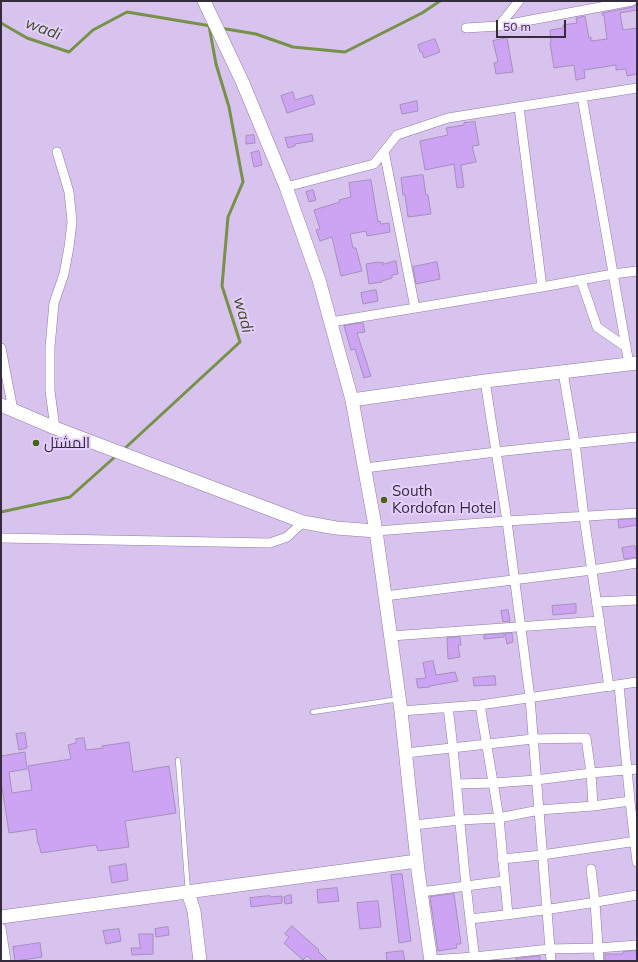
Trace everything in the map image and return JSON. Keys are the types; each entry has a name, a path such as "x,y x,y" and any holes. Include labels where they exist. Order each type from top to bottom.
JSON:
{"street":[{"path":"204,1 242,81 286,187 318,280 352,400 376,531 391,636 406,753 418,871 431,960 474,959 550,949 598,948 637,945"},
{"path":"499,26 519,1"},
{"path":"466,28 499,26 632,1"},
{"path":"286,187 374,164 397,135 448,118 637,88"},
{"path":"352,400 485,381 633,363 626,347 582,97"},
{"path":"519,107 542,287"},
{"path":"384,151 415,308"},
{"path":"55,428 50,391 50,347 54,303 64,274 72,222 69,192 57,152"},
{"path":"331,322 637,271"},
{"path":"581,280 597,327 626,347"},
{"path":"1,348 13,410"},
{"path":"563,372 575,443 584,517 600,621 614,686 627,770 636,841 637,862"},
{"path":"485,381 507,521 530,698 551,961"},
{"path":"1,405 55,428 303,522 336,528 376,531 637,513"},
{"path":"365,468 637,437"},
{"path":"1,538 270,543 287,537 303,522"},
{"path":"385,596 637,563"},
{"path":"597,602 637,600"},
{"path":"391,636 600,621"},
{"path":"400,705 448,708 480,705 637,682"},
{"path":"480,705 499,818 508,915"},
{"path":"448,708 454,748 456,784 474,959"},
{"path":"406,753 533,739 586,738 591,772 593,806"},
{"path":"456,784 536,780 591,772 637,769"},
{"path":"414,825 460,820 499,818 538,810 630,802"},
{"path":"502,858 542,855 636,841"},
{"path":"1,917 417,861"},
{"path":"591,869 599,961"},
{"path":"422,892 504,881"},
{"path":"188,892 194,911 200,961"},
{"path":"470,919 508,915 637,895"},
{"path":"1,928 6,961"}],"lane":[{"path":"313,712 400,705"},
{"path":"178,760 188,892"}],"building":[{"path":"637,4 637,10 620,13 623,30 637,28 637,74 627,76 626,69 616,70 616,65 584,70 585,78 576,80 574,65 554,68 550,43 550,30 563,28 563,25 577,23 576,18 585,16 589,38 591,37 591,41 607,39 604,15 602,15 602,13 633,7"},
{"path":"507,38 513,72 496,74 494,63 498,62 493,41"},
{"path":"435,39 440,52 424,58 418,45"},
{"path":"293,92 295,100 312,95 315,104 287,113 281,96"},
{"path":"417,101 418,111 402,114 400,105"},
{"path":"475,122 479,145 472,146 476,162 461,165 464,187 457,188 454,164 425,170 420,141 448,135 446,128 464,125 464,123"},
{"path":"312,134 313,141 295,144 295,146 288,148 285,138"},
{"path":"254,135 255,143 246,144 246,136"},
{"path":"259,151 262,165 254,167 251,153"},
{"path":"423,175 431,214 408,217 401,178"},
{"path":"371,180 378,222 380,221 381,224 389,223 390,232 367,236 366,231 350,234 353,248 356,248 362,271 341,276 332,237 320,241 316,230 320,229 314,210 351,197 349,183"},
{"path":"313,190 316,200 309,202 306,192"},
{"path":"396,261 398,274 392,275 392,278 382,282 369,284 366,264 383,262 383,264"},
{"path":"437,262 440,279 416,284 413,267"},
{"path":"376,290 378,301 363,304 361,293"},
{"path":"363,323 365,332 357,333 371,376 364,378 355,349 351,350 344,326"},
{"path":"637,519 637,525 619,528 618,520"},
{"path":"635,546 637,557 624,559 622,548"},
{"path":"576,604 576,613 553,615 552,606"},
{"path":"508,610 510,621 503,622 501,611"},
{"path":"512,633 513,642 507,644 505,634"},
{"path":"504,634 504,637 484,639 484,635"},
{"path":"460,637 461,645 458,645 460,657 448,659 447,638"},
{"path":"433,661 436,675 455,672 458,681 418,688 416,679 426,678 423,663"},
{"path":"495,676 496,685 474,686 473,678"},
{"path":"25,733 27,748 19,750 16,734"},
{"path":"84,738 86,750 129,742 133,772 169,766 176,813 125,821 129,847 98,851 96,845 41,853 36,829 9,833 1,787 1,756 25,752 27,769 9,772 12,793 32,790 28,766 71,759 68,745 76,743 76,739"},
{"path":"126,864 128,880 112,883 109,867"},
{"path":"402,874 411,941 399,943 391,875"},
{"path":"337,888 339,901 318,903 317,890"},
{"path":"454,894 461,944 456,944 457,948 438,951 430,897"},
{"path":"291,895 292,903 285,904 284,897"},
{"path":"282,896 282,903 251,907 250,898"},
{"path":"378,901 381,927 360,929 357,903"},
{"path":"292,926 319,950 318,951 328,961 313,961 307,956 303,960 284,943 289,937 285,934"},
{"path":"168,927 169,935 156,937 155,929"},
{"path":"119,929 121,941 106,944 103,931"},
{"path":"139,934 153,934 153,954 132,955 131,948 140,948"},
{"path":"40,943 42,957 15,961 13,947"},
{"path":"403,951 405,961 387,961 386,953"},
{"path":"636,951 637,961 605,961 605,954 623,954 623,952"},
{"path":"540,956 540,961 516,961 516,959"}],"waterway":[{"name":"wadi","path":"220,28 256,34 293,47 345,52 422,13 440,1"},
{"name":"wadi","path":"1,23 27,38 69,52 93,30 127,12 211,26"},
{"name":"wadi","path":"123,450 240,342 222,286 228,217 243,182 229,107 216,64 209,26"},
{"name":"wadi","path":"1,512 70,497 117,455"}],"place":[{"name":"المشتل","path":"36,443"},
{"name":"South Kordofan Hotel","path":"384,500"}]}
